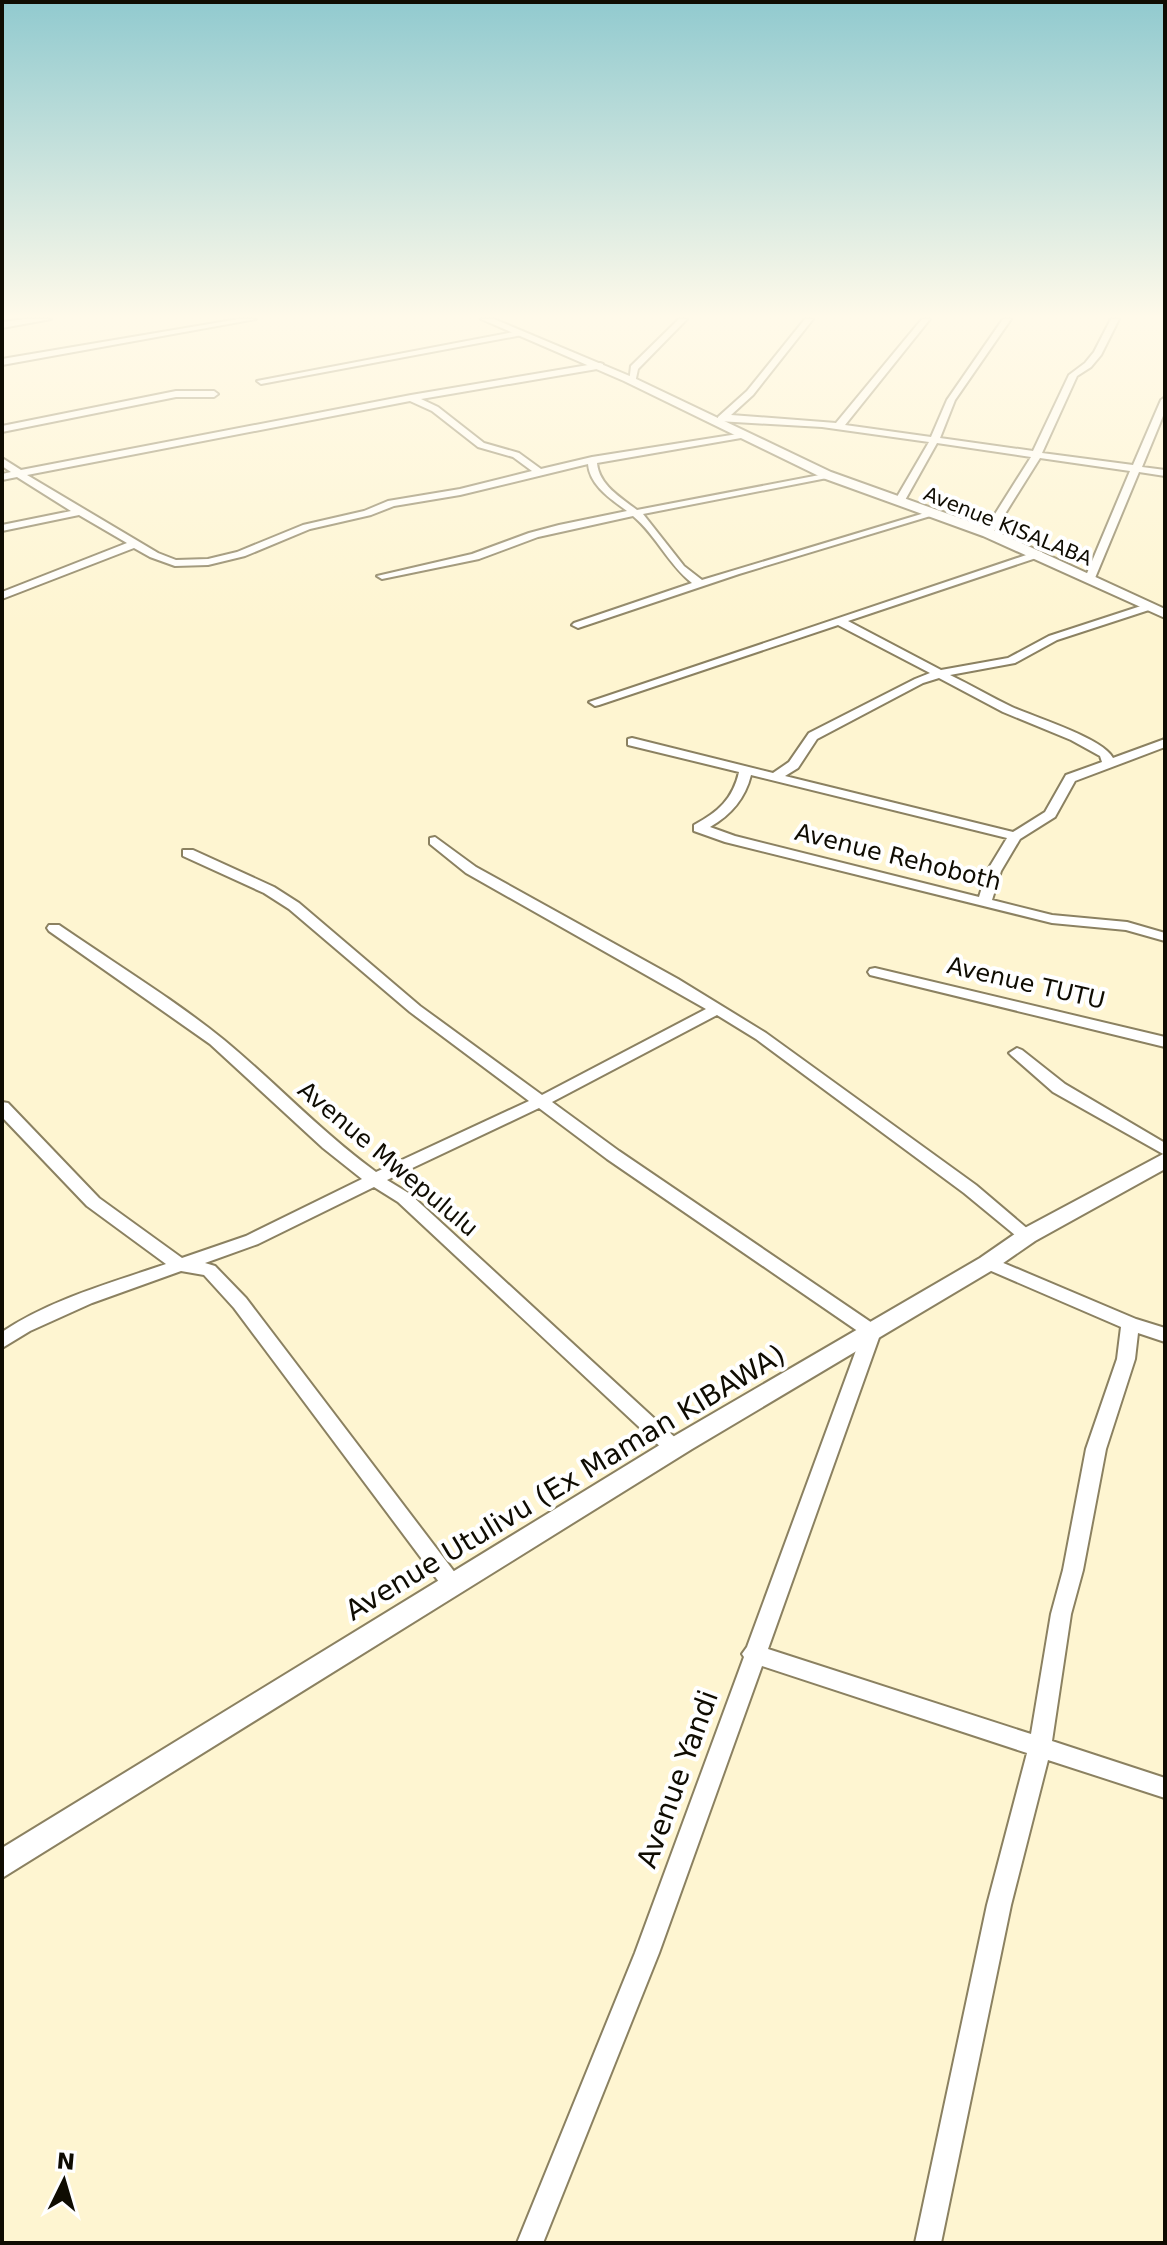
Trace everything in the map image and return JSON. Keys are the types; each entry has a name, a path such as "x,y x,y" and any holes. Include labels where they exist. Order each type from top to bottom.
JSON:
{"street":[{"path":"2,429 28,424"},
{"path":"2,477 276,424"},
{"path":"454,424 481,445 516,455 539,472"},
{"name":"Avenue KISALABA","path":"725,424 741,435 827,475 988,533 1165,614"},
{"path":"795,424 839,426 1165,473"},
{"path":"899,502 917,476 940,424"},
{"path":"988,533 1036,456 1051,424"},
{"path":"1090,578 1155,424"},
{"path":"2,461 80,512 175,563 223,559 324,522 367,513 402,501 509,481 592,460 741,435"},
{"path":"592,460 593,471 604,489 650,527 680,568 702,585"},
{"path":"382,576 475,557 533,535 634,512 827,475"},
{"path":"2,528 80,512"},
{"path":"578,625 932,514"},
{"path":"2,596 135,544"},
{"path":"595,702 1038,554"},
{"path":"775,777 794,765 813,736 919,681 956,669 1011,661 1053,638 1148,607"},
{"path":"839,621 941,675 1094,747 1105,754 1108,762"},
{"path":"632,742 1015,836"},
{"path":"985,900 994,871 1015,836 1050,814 1070,778 1165,743"},
{"name":"Avenue Rehoboth","path":"746,770 742,793 724,815 699,828 730,839 1052,919 1127,926 1165,937"},
{"path":"435,841 471,870 761,1036 970,1189 1027,1236"},
{"path":"188,853 269,890 294,906 415,1009 613,1155 872,1332"},
{"name":"Avenue Mwepululu","path":"54,928 216,1042 302,1122 373,1180 404,1198 674,1448"},
{"name":"Avenue TUTU","path":"875,972 1165,1042"},
{"path":"2,1341 24,1326 86,1298 252,1240 542,1101 717,1009"},
{"path":"1017,1053 1059,1088 1162,1161"},
{"path":"2,1107 93,1202 180,1265 209,1270 240,1303 452,1584"},
{"name":"Avenue Utulivu (Ex Maman KIBAWA)","path":"2,1864 674,1448 988,1263 1027,1236 1162,1161"},
{"path":"988,1263 1130,1324 1165,1335"},
{"path":"928,2243 999,1905 1040,1747 1061,1614 1073,1570 1096,1449 1126,1359 1130,1324"},
{"name":"Avenue Yandi","path":"530,2243 647,1953 872,1332"},
{"path":"753,1654 1165,1788"}]}
